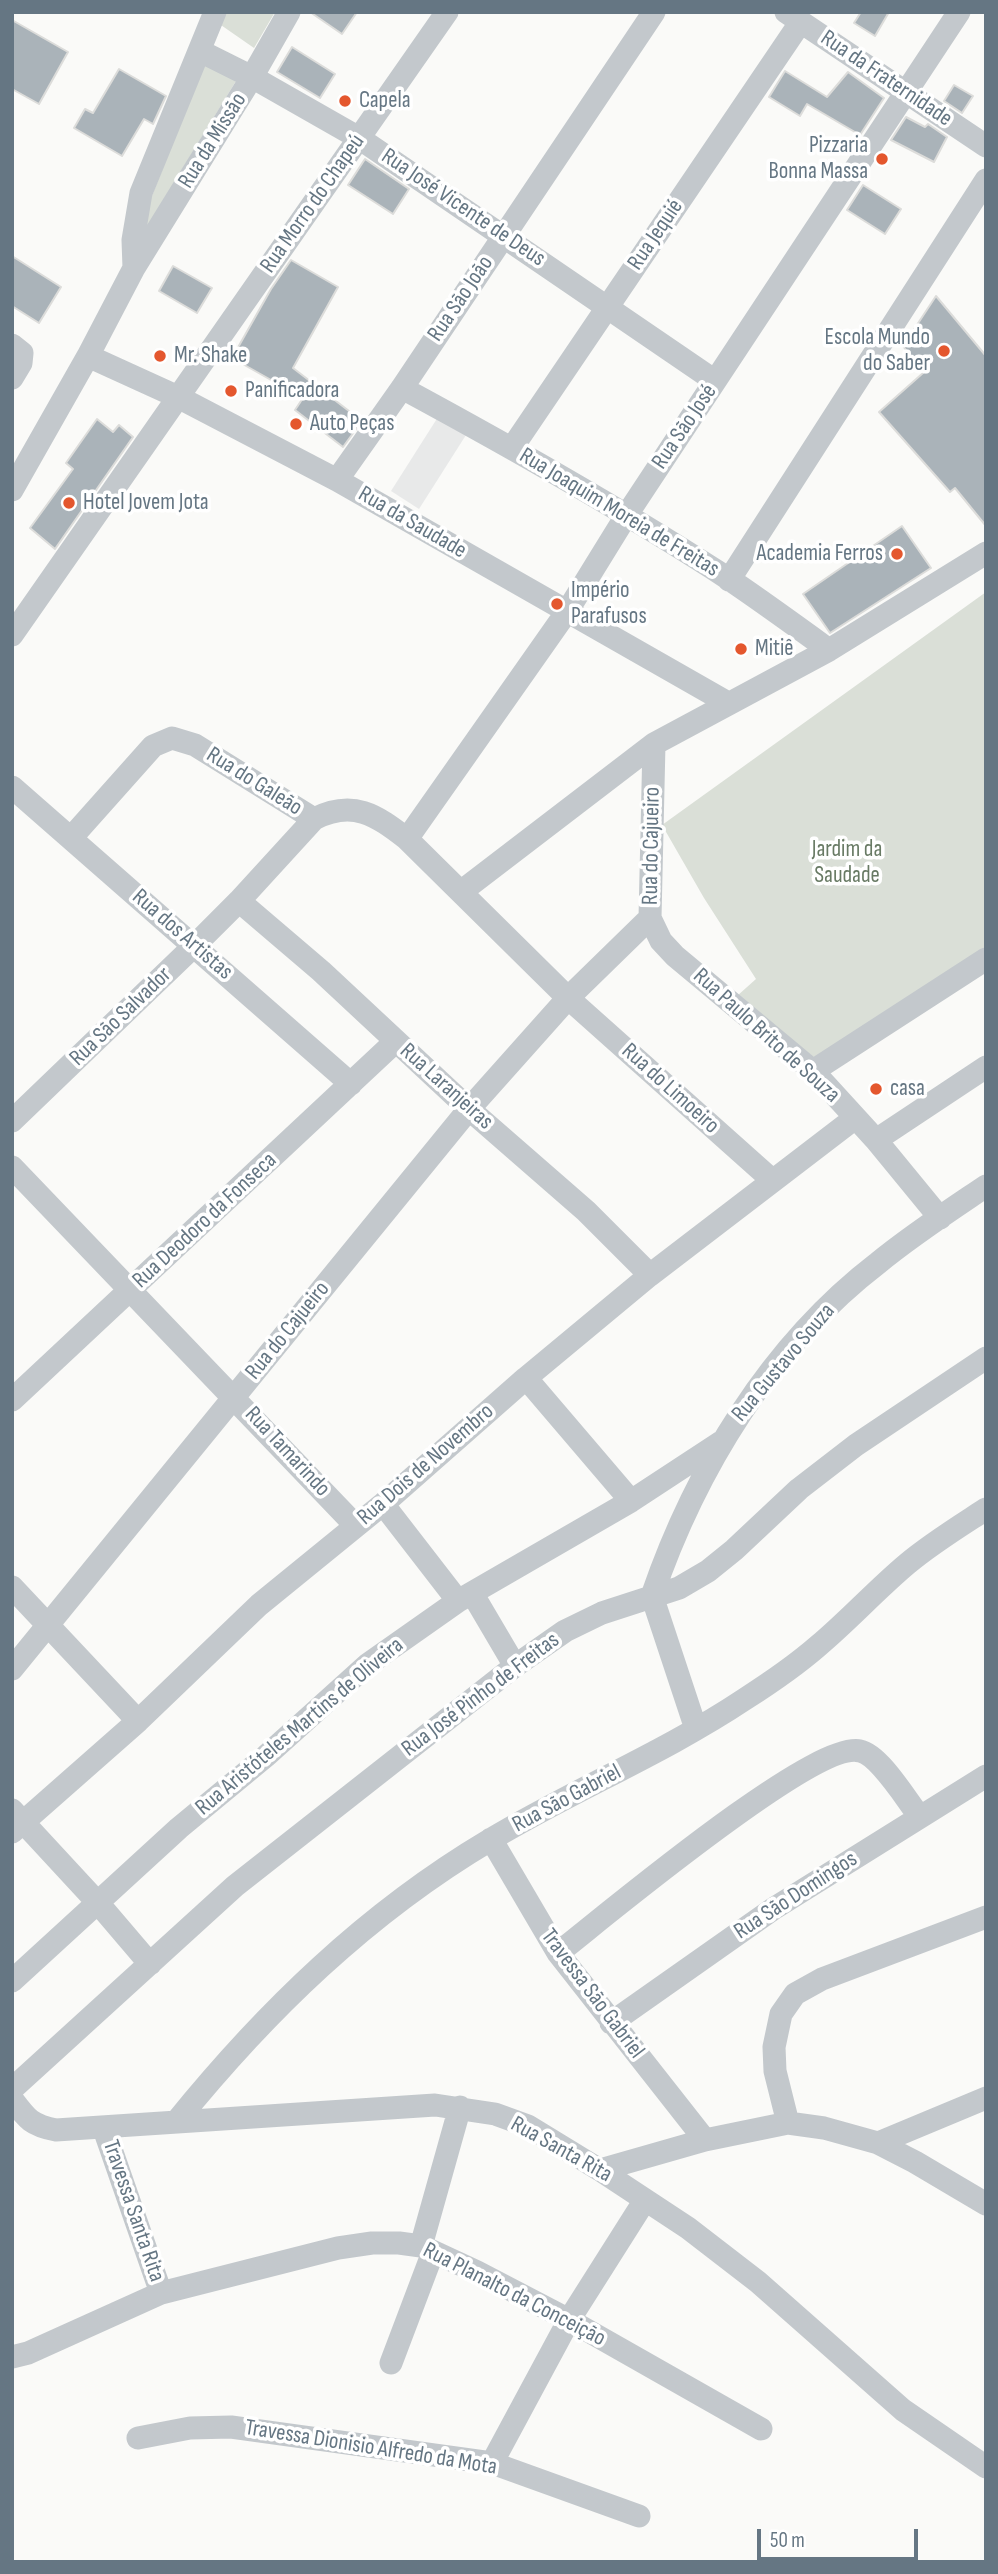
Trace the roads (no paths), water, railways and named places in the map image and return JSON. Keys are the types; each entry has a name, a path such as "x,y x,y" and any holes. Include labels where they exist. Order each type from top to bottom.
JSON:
{"street":[{"name":"Rua da Missão","path":"134,268 133,240 141,193 215,12"},
{"name":"Rua da Missão","path":"12,490 21,455 88,356 134,268 289,12"},
{"name":"Rua Morro do Chapeú","path":"12,635 447,12"},
{"name":"Rua São João","path":"337,480 402,388 654,12"},
{"name":"Rua São José","path":"407,839 568,610 626,516 959,12"},
{"name":"Rua da Fraternidade","path":"793,17 986,146"},
{"name":"Rua Jequié","path":"512,447 608,306 793,17"},
{"name":"Rua José Vicente de Deus","path":"200,51 252,77 359,138 715,381"},
{"path":"729,580 986,180"},
{"path":"12,345 22,353 12,378"},
{"name":"Rua da Saudade","path":"88,356 178,397 337,480 728,703"},
{"name":"Rua Joaquim Moreia de Freitas","path":"402,388 512,447 626,516 729,580 829,650"},
{"path":"462,891 654,744 829,650 986,553"},
{"name":"Rua do Galeão","path":"71,838 153,746 172,738 195,745 314,819"},
{"name":"Rua do Cajueiro","path":"12,1668 469,1109 568,998 650,918 654,744"},
{"name":"Rua dos Artistas","path":"12,787 351,1084"},
{"path":"314,819 329,811 358,810 378,816 407,839 462,891 568,998"},
{"name":"Rua São Salvador","path":"12,1121 239,901 314,819"},
{"name":"Rua Laranjeiras","path":"239,901 321,971 469,1109 586,1211 650,1275"},
{"name":"Rua Paulo Brito de Souza","path":"650,918 661,941 676,956 813,1072 876,1140 940,1218"},
{"path":"813,1072 986,959"},
{"name":"Rua do Limoeiro","path":"568,998 772,1180"},
{"name":"Rua Deodoro da Fonseca","path":"12,1400 396,1041"},
{"path":"876,1140 986,1067"},
{"name":"Rua Dois de Novembro","path":"16,1821 138,1721 260,1605 383,1504 526,1378 650,1275 855,1118"},
{"name":"Rua Tamarindo","path":"12,1167 356,1526"},
{"name":"Rua Gustavo Souza","path":"652,1596 685,1510 721,1442 772,1370 819,1316 876,1264 986,1186"},
{"name":"Rua José Pinho de Freitas","path":"12,2089 235,1886 515,1666 565,1631 602,1613 679,1588 708,1571 799,1489 856,1445 986,1358"},
{"path":"526,1378 631,1501"},
{"name":"Rua Aristóteles Martins de Oliveira","path":"12,1981 179,1828 367,1665 465,1597 631,1501 721,1442"},
{"path":"383,1504 465,1597 515,1666"},
{"name":"Rua São Gabriel","path":"176,2122 222,2065 286,1999 350,1938 424,1881 491,1839 727,1711 816,1648 910,1561 986,1509"},
{"path":"12,1587 138,1721"},
{"path":"652,1596 696,1729"},
{"path":"558,1953 753,1801 824,1758 844,1751 867,1753 878,1763 920,1818"},
{"name":"Rua São Domingos","path":"611,2023 772,1909 986,1776"},
{"path":"16,1821 98,1903 150,1964"},
{"name":"Travessa São Gabriel","path":"491,1839 558,1953 705,2140"},
{"path":"788,2123 775,2071 774,2047 781,2014 795,1994 822,1979 986,1917"},
{"path":"878,2143 986,2098"},
{"name":"Rua Santa Rita","path":"12,2099 30,2122 56,2130 104,2129 423,2106 495,2114 528,2126 688,2228 758,2282 903,2410 986,2467"},
{"path":"391,2362 427,2249 460,2108"},
{"path":"600,2170 705,2140 788,2123 824,2128 878,2143 986,2204"},
{"name":"Travessa Santa Rita","path":"104,2129 161,2293"},
{"path":"492,2463 569,2320 645,2200"},
{"name":"Rua Planalto da Conceição","path":"12,2357 161,2293 338,2248 372,2243 399,2243 427,2249 477,2272 569,2320 761,2429"},
{"name":"Travessa Dionisio Alfredo da Mota","path":"138,2438 190,2428 231,2427 492,2463 639,2516"}],"place":[{"name":"Capela","path":"345,101"},
{"name":"Pizzaria Bonna Massa","path":"882,159"},
{"name":"Escola Mundo do Saber","path":"944,351"},
{"name":"Mr. Shake","path":"160,356"},
{"name":"Panificadora","path":"231,391"},
{"name":"Auto Peças","path":"296,424"},
{"name":"Hotel Jovem Jota","path":"69,503"},
{"name":"Academia Ferros","path":"897,554"},
{"name":"Império Parafusos","path":"557,604"},
{"name":"Mitiê","path":"741,649"},
{"name":"casa","path":"876,1089"}],"park label":[{"name":"Jardim da Saudade","path":"847,863"}]}
